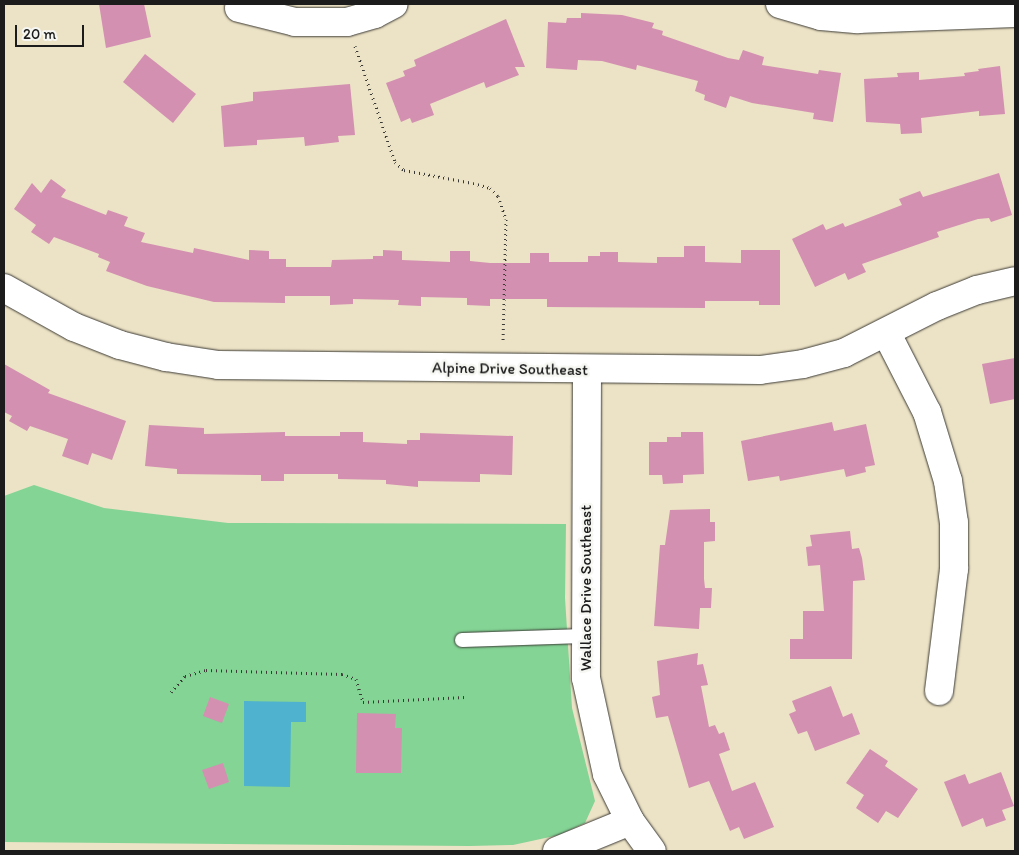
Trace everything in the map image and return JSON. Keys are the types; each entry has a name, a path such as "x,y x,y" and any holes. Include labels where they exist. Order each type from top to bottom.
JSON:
{"street":[{"path":"239,8 295,22 347,22 374,14 394,4"},
{"path":"780,4 821,16 858,19 1015,13"},
{"name":"Alpine Drive Southeast","path":"4,288 74,327 120,345 166,356 260,367 760,370 804,364 844,353 887,334 936,306 977,290 1015,281"},
{"path":"887,334 927,412 948,481 954,523 954,569 939,691"},
{"name":"Wallace Drive Southeast","path":"587,370 584,636 586,678 606,774 630,822 652,851"},
{"path":"557,851 630,822"}],"lane":[{"path":"462,640 584,636"}],"path":[{"path":"347,22 394,162 404,170 490,188 504,206 503,369"},
{"path":"171,692 185,676 206,670 342,674 356,679 362,702 465,697"}],"green space":[{"path":"34,485 104,508 228,523 566,524 565,598 572,708 595,801 585,823 559,835 513,845 4,842 4,496"}],"water":[{"path":"244,701 306,702 306,722 291,722 290,787 244,786"}],"building":[{"path":"99,4 144,4 151,37 106,48"},
{"path":"581,13 622,15 654,23 652,28 663,31 662,35 728,58 739,60 743,50 764,57 762,65 818,74 819,70 841,73 833,122 813,119 814,113 752,103 730,96 726,108 704,100 705,95 695,91 698,81 637,65 636,70 602,61 578,60 577,70 546,68 548,22 566,23 567,18 581,18"},
{"path":"506,19 525,67 515,67 519,75 486,88 484,82 430,104 434,115 412,123 410,118 401,122 386,83 405,76 403,71 416,66 414,60"},
{"path":"145,54 196,94 173,123 123,82"},
{"path":"1000,66 1005,114 979,116 979,111 921,118 922,133 901,134 900,124 866,122 864,79 898,77 897,73 919,72 919,80 965,76 964,73"},
{"path":"350,84 355,135 338,136 339,142 305,146 304,137 257,140 257,145 224,147 221,106 253,101 253,92"},
{"path":"999,173 1012,215 991,222 989,218 978,219 937,232 939,237 862,264 866,272 848,280 845,273 815,287 792,239 823,224 826,230 843,223 845,227 902,205 899,199 920,191 923,197"},
{"path":"51,179 66,190 61,197 106,215 108,210 128,217 124,226 145,233 141,242 193,253 194,248 249,260 249,250 269,251 269,259 286,259 286,267 331,267 332,260 373,259 373,256 383,256 383,250 402,251 402,260 450,262 450,251 470,251 470,261 490,263 530,263 530,253 549,253 549,262 588,262 588,256 600,256 600,252 618,252 618,262 657,263 657,257 684,257 684,246 705,246 705,262 741,263 741,250 780,250 780,305 759,305 759,301 705,301 705,308 547,307 547,299 490,299 490,306 467,305 467,298 421,297 421,306 398,305 399,300 353,299 353,304 330,305 330,296 285,296 285,303 214,302 147,286 106,271 110,262 98,257 99,254 54,237 49,244 31,232 36,225 14,209 32,183 41,193"},
{"path":"1015,358 1015,399 990,404 982,364"},
{"path":"4,364 50,390 48,393 126,421 112,460 92,453 88,465 62,456 68,439 30,426 27,431 9,421 12,416 4,412"},
{"path":"832,422 834,431 866,424 875,465 865,467 866,472 846,477 844,469 780,481 779,476 748,481 741,441"},
{"path":"149,425 204,428 204,434 285,432 285,436 340,436 340,432 363,432 363,442 407,444 407,440 420,440 420,433 513,436 512,475 480,474 480,482 418,481 418,487 386,484 386,480 338,479 338,474 284,474 284,481 261,481 261,475 177,474 177,469 145,466"},
{"path":"681,432 703,432 704,474 683,475 683,483 663,484 662,475 649,475 649,442 667,442 667,437 681,437"},
{"path":"710,509 710,522 715,522 715,541 704,542 704,579 705,588 712,588 711,608 700,608 699,629 654,626 660,545 665,545 670,510"},
{"path":"850,531 852,549 859,548 865,580 853,581 852,659 790,659 790,639 803,639 803,611 824,611 820,565 808,566 806,547 812,546 810,535"},
{"path":"698,653 697,665 703,664 708,685 701,686 709,727 715,725 719,734 724,732 730,750 719,754 732,791 755,782 774,827 744,839 739,827 730,831 709,781 689,788 668,716 656,718 652,697 660,695 657,661"},
{"path":"831,686 843,717 852,713 860,734 815,751 807,731 798,734 789,714 796,711 792,701"},
{"path":"210,697 229,704 222,723 203,716"},
{"path":"357,713 396,714 395,728 402,728 401,773 356,773"},
{"path":"870,749 888,761 885,766 918,789 898,818 886,811 878,823 856,808 864,795 846,783"},
{"path":"223,763 229,782 209,789 202,770"},
{"path":"1001,772 1014,806 1002,810 1006,820 986,827 983,818 962,827 944,782 965,774 969,784"}]}
